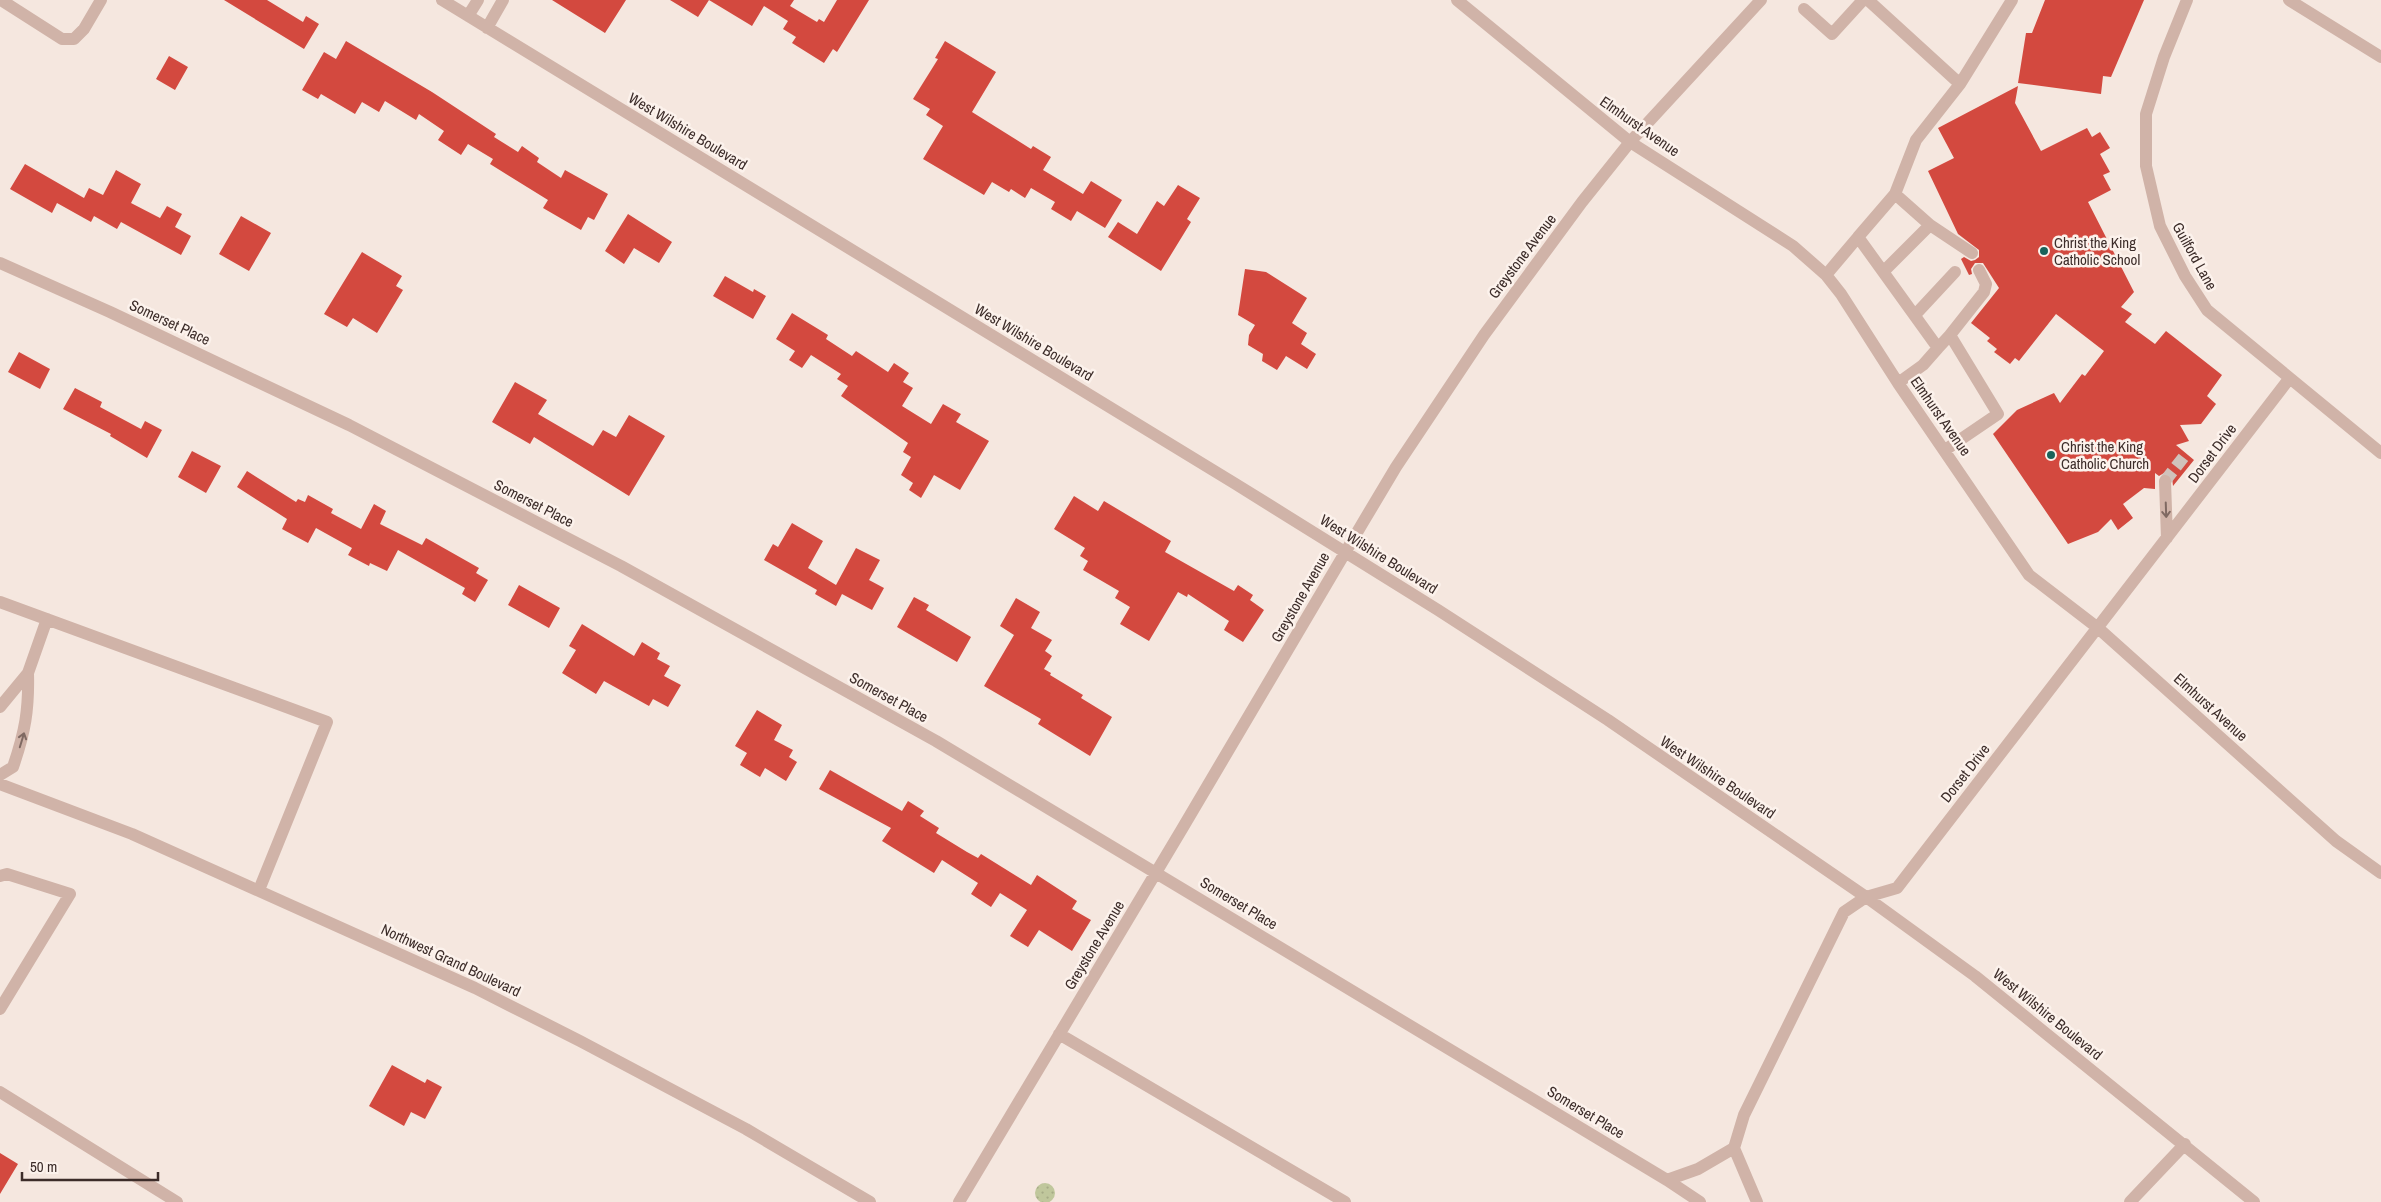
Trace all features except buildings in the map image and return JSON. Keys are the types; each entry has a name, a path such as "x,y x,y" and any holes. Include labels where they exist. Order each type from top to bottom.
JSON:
{"street":[{"path":"1,0 62,39 74,39 84,29 101,0"},
{"name":"West Wilshire Boulevard","path":"442,0 1345,552 1602,717 1866,897 1975,976 2185,1144 2254,1202"},
{"path":"468,16 478,0"},
{"path":"487,28 503,0"},
{"name":"Elmhurst Avenue","path":"1457,0 1563,89 1630,142 1793,246 1826,275 1841,294 1898,383 2029,575 2098,628 2336,841 2381,873"},
{"name":"Greystone Avenue","path":"959,1202 1396,467 1484,335 1582,202 1630,142 1761,0"},
{"path":"1804,10 1832,34 1863,0"},
{"path":"1868,0 1960,84"},
{"path":"1826,275 1895,194 1916,140 1960,84 2012,0"},
{"name":"Guilford Lane","path":"2188,0 2164,57 2146,114 2146,166 2160,226 2185,276 2207,310 2289,379 2381,452"},
{"path":"2289,0 2381,57"},
{"path":"1895,194 1930,225 1972,253"},
{"path":"1884,271 1930,225"},
{"path":"1858,237 1938,348"},
{"name":"Somerset Place","path":"0,263 110,312 349,425 621,566 936,741 1668,1180 1700,1202"},
{"path":"1898,383 1923,364 1984,292 1986,284 1979,270"},
{"path":"1915,315 1955,272"},
{"path":"1945,450 1998,414 1950,334"},
{"name":"Dorset Drive","path":"1734,1148 1744,1115 1844,912 1866,897 1897,888 2289,379"},
{"path":"2165,481 2167,538"},
{"path":"0,602 327,722 259,890"},
{"path":"0,775 13,767 25,734 28,673 47,619"},
{"path":"0,707 28,673"},
{"name":"Northwest Grand Boulevard","path":"0,784 132,834 448,976 580,1041 746,1129 870,1202"},
{"path":"0,876 7,874 70,894 0,1009"},
{"path":"1059,1034 1345,1202"},
{"path":"0,1092 177,1202"},
{"path":"2130,1202 2185,1144"},
{"path":"1668,1180 1698,1170 1734,1148 1757,1202"}],"green space":[{"path":"1045,1183 1052,1186 1055,1193 1052,1200 1045,1203 1038,1200 1035,1193 1038,1186"}],"tunnel":[{"path":"2165,481 2186,454"}],"place":[{"name":"Christ the King Catholic School","path":"2044,251"},
{"name":"Christ the King Catholic Church","path":"2051,455"}]}
